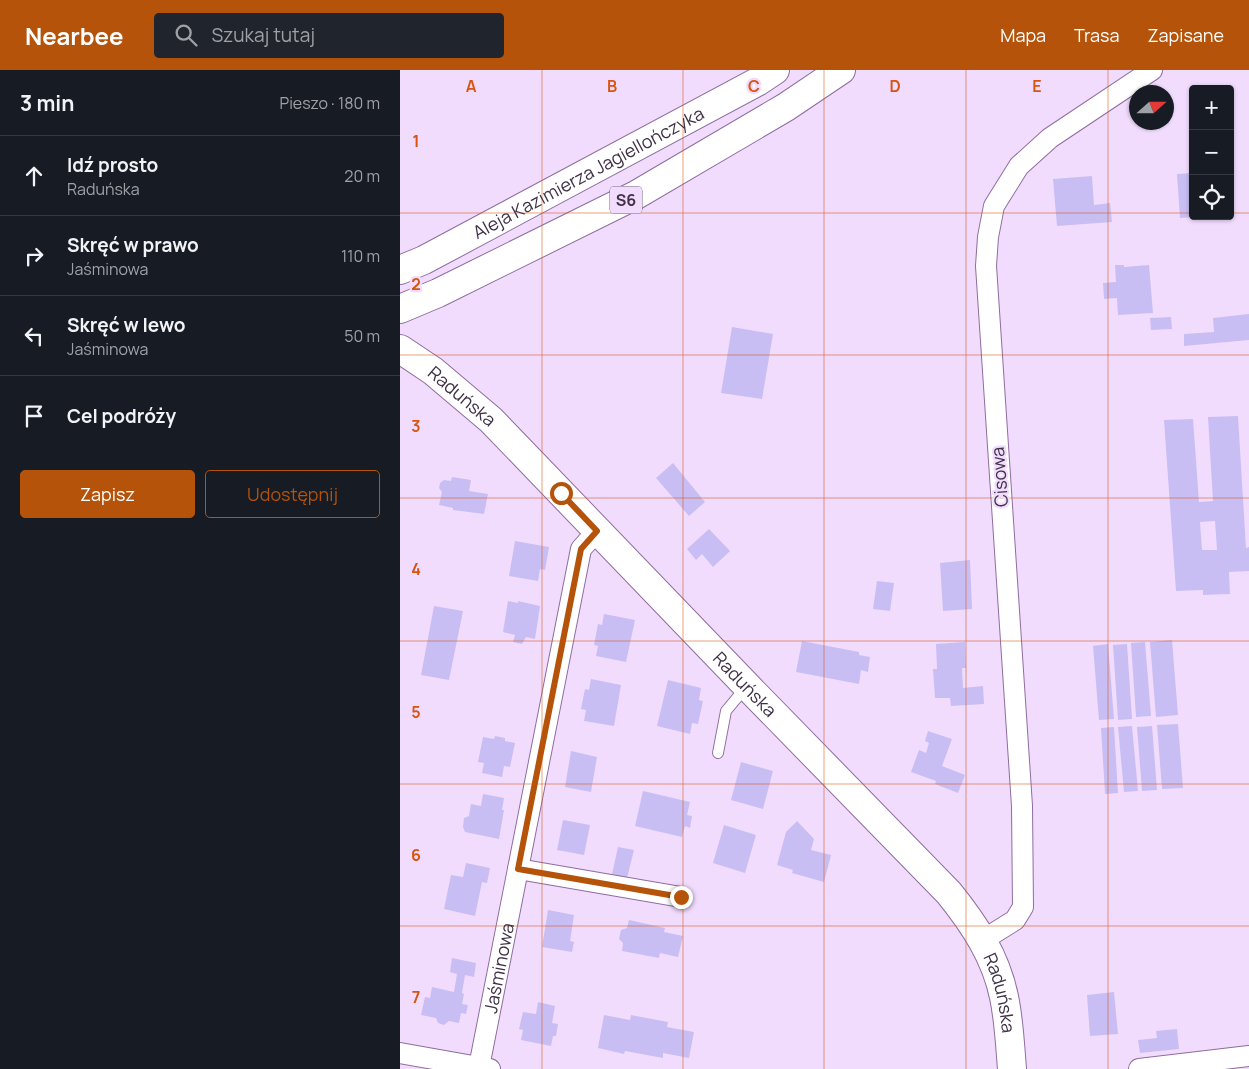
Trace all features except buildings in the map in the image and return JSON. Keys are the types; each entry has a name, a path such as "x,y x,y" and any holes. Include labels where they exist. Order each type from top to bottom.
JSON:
{"main road":[{"name":"Aleja Kazimierza Jagiellończyka","path":"400,270 424,260 740,91 775,70"},
{"name":"S6","path":"400,309 438,293 636,195 786,107 841,70"},
{"name":"Raduńska","path":"400,349 433,371 491,420 746,686 949,893 969,918 983,940 998,974 1004,997 1012,1069"}],"street":[{"name":"Cisowa","path":"983,940 1015,920 1023,907 1024,889 1022,806 986,266 988,237 994,206 1019,166 1050,138 1152,70"},
{"name":"Jaśminowa","path":"485,1068 518,869 581,549 597,531"},
{"path":"518,869 681,897"},
{"path":"400,1053 485,1068"},
{"path":"1139,1069 1249,1056"}],"lane":[{"path":"718,753 726,711 746,686"}],"route":[{"path":"561,493 597,531 581,549 518,869 681,897"}]}
